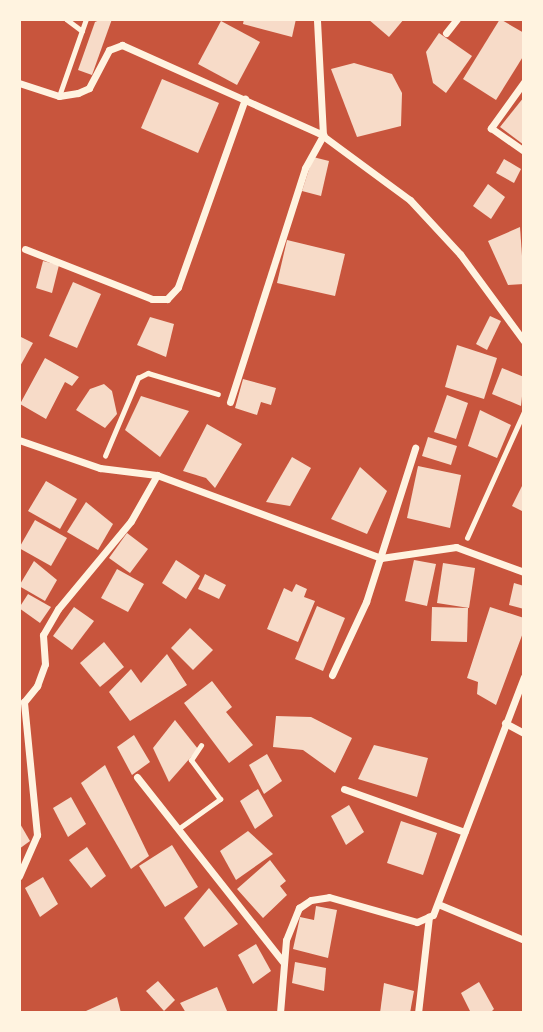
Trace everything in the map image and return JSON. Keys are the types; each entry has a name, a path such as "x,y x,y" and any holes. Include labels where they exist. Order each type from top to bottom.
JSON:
{"street":[{"path":"231,400 305,168 323,135 317,19"},
{"path":"446,33 457,19"},
{"path":"19,83 59,96 89,88 109,50 122,45 323,135 410,200 460,254 524,341"},
{"path":"524,82 491,128 524,151"},
{"path":"24,249 152,299 167,299 178,287 245,99"},
{"path":"19,440 100,467 157,475 381,558 462,549 524,572"},
{"path":"332,675 381,558 415,448"},
{"path":"19,876 37,835 24,702 37,685 45,664 43,635 58,609 131,520 157,475"},
{"path":"418,1013 429,917 438,904 524,677"},
{"path":"505,723 524,733"},
{"path":"137,777 284,963"},
{"path":"344,789 465,832"},
{"path":"280,1013 284,963 293,919 299,908 318,896 398,919 417,922 429,917"},
{"path":"438,904 524,940"}],"lane":[{"path":"66,19 82,31"},
{"path":"59,96 86,19"},
{"path":"178,829 220,799 191,760 201,745"}],"path":[{"path":"100,467 138,378 148,373 231,400"},
{"path":"462,549 524,412"}],"building":[{"path":"112,19 92,75 78,70 95,22"},
{"path":"244,19 296,19 292,37 243,24"},
{"path":"368,19 404,19 389,37"},
{"path":"500,19 524,33 524,55 496,100 463,79"},
{"path":"221,21 260,42 237,85 198,64"},
{"path":"439,33 472,56 446,93 433,83 426,52"},
{"path":"354,63 392,74 402,93 401,126 357,137 331,69"},
{"path":"162,79 219,103 198,153 141,128"},
{"path":"524,97 524,145 500,127"},
{"path":"313,157 329,161 321,196 302,191"},
{"path":"504,159 521,169 514,183 496,173"},
{"path":"488,184 505,197 491,219 473,206"},
{"path":"520,227 524,284 508,285 488,241"},
{"path":"287,240 345,254 335,296 277,283"},
{"path":"43,261 59,265 52,293 36,288"},
{"path":"73,282 101,294 77,348 49,336"},
{"path":"490,316 501,321 487,350 476,344"},
{"path":"150,317 174,324 166,357 137,345"},
{"path":"19,336 33,343 19,368"},
{"path":"457,345 497,358 484,399 445,387"},
{"path":"45,358 79,377 72,386 65,382 46,419 20,404"},
{"path":"502,368 524,377 521,406 492,394"},
{"path":"243,379 276,388 271,405 261,402 257,415 235,408"},
{"path":"104,384 112,391 117,414 105,428 76,410 90,389"},
{"path":"447,395 468,403 456,439 434,432"},
{"path":"141,396 189,411 160,457 125,430"},
{"path":"480,410 511,425 497,458 468,446"},
{"path":"207,424 242,444 215,488 206,478 183,471"},
{"path":"428,437 457,446 451,465 422,456"},
{"path":"292,457 311,468 290,506 266,502"},
{"path":"418,466 461,475 450,528 407,518"},
{"path":"360,467 387,491 367,534 331,519"},
{"path":"46,481 77,499 60,529 28,511"},
{"path":"524,482 524,512 512,506"},
{"path":"86,502 113,524 98,550 67,532"},
{"path":"35,520 67,538 51,566 19,548"},
{"path":"127,533 148,549 130,573 109,558"},
{"path":"176,560 200,576 186,599 162,583"},
{"path":"414,560 436,564 427,606 405,601"},
{"path":"34,561 57,580 45,601 19,586"},
{"path":"443,563 475,568 469,608 437,603"},
{"path":"117,569 144,584 128,612 101,598"},
{"path":"205,574 226,585 219,599 198,589"},
{"path":"514,583 524,586 524,609 509,605"},
{"path":"296,584 307,589 304,597 315,601 298,642 267,629 284,588 292,592"},
{"path":"28,594 51,607 40,623 19,608"},
{"path":"317,606 345,618 323,671 295,659"},
{"path":"74,607 94,621 72,650 53,636"},
{"path":"432,607 468,608 467,642 431,641"},
{"path":"490,607 524,618 524,630 496,705 477,694 478,682 467,678"},
{"path":"190,628 213,650 193,670 171,648"},
{"path":"104,642 124,667 100,687 80,663"},
{"path":"167,654 187,685 130,721 109,692 131,669 141,683"},
{"path":"212,681 232,707 226,712 253,745 229,763 184,703"},
{"path":"276,716 311,717 352,738 335,773 303,750 273,747"},
{"path":"175,720 198,749 169,782 153,748"},
{"path":"134,735 150,762 132,775 117,747"},
{"path":"374,745 428,758 417,797 358,779"},
{"path":"267,754 282,781 264,794 249,765"},
{"path":"105,765 149,856 131,869 81,783"},
{"path":"258,789 273,816 255,829 240,801"},
{"path":"71,797 86,824 68,837 53,808"},
{"path":"349,805 364,832 346,845 331,816"},
{"path":"401,821 437,833 423,875 387,863"},
{"path":"19,822 30,841 19,849"},
{"path":"248,831 273,854 236,880 220,851"},
{"path":"172,845 198,887 165,907 139,866"},
{"path":"87,847 106,876 91,888 69,860"},
{"path":"270,860 286,881 280,886 287,895 263,918 237,889"},
{"path":"43,877 58,904 40,917 25,888"},
{"path":"209,888 238,924 204,947 184,918"},
{"path":"316,906 337,910 328,958 293,949 300,917 314,920"},
{"path":"256,944 271,971 253,984 238,955"},
{"path":"295,962 326,968 324,991 292,983"},
{"path":"158,981 175,1000 164,1011 146,991"},
{"path":"479,982 494,1009 490,1013 471,1013 461,993"},
{"path":"384,983 414,991 410,1013 380,1013"},
{"path":"217,987 227,1011 186,1013 180,1003"},
{"path":"117,997 121,1013 86,1011"}]}
